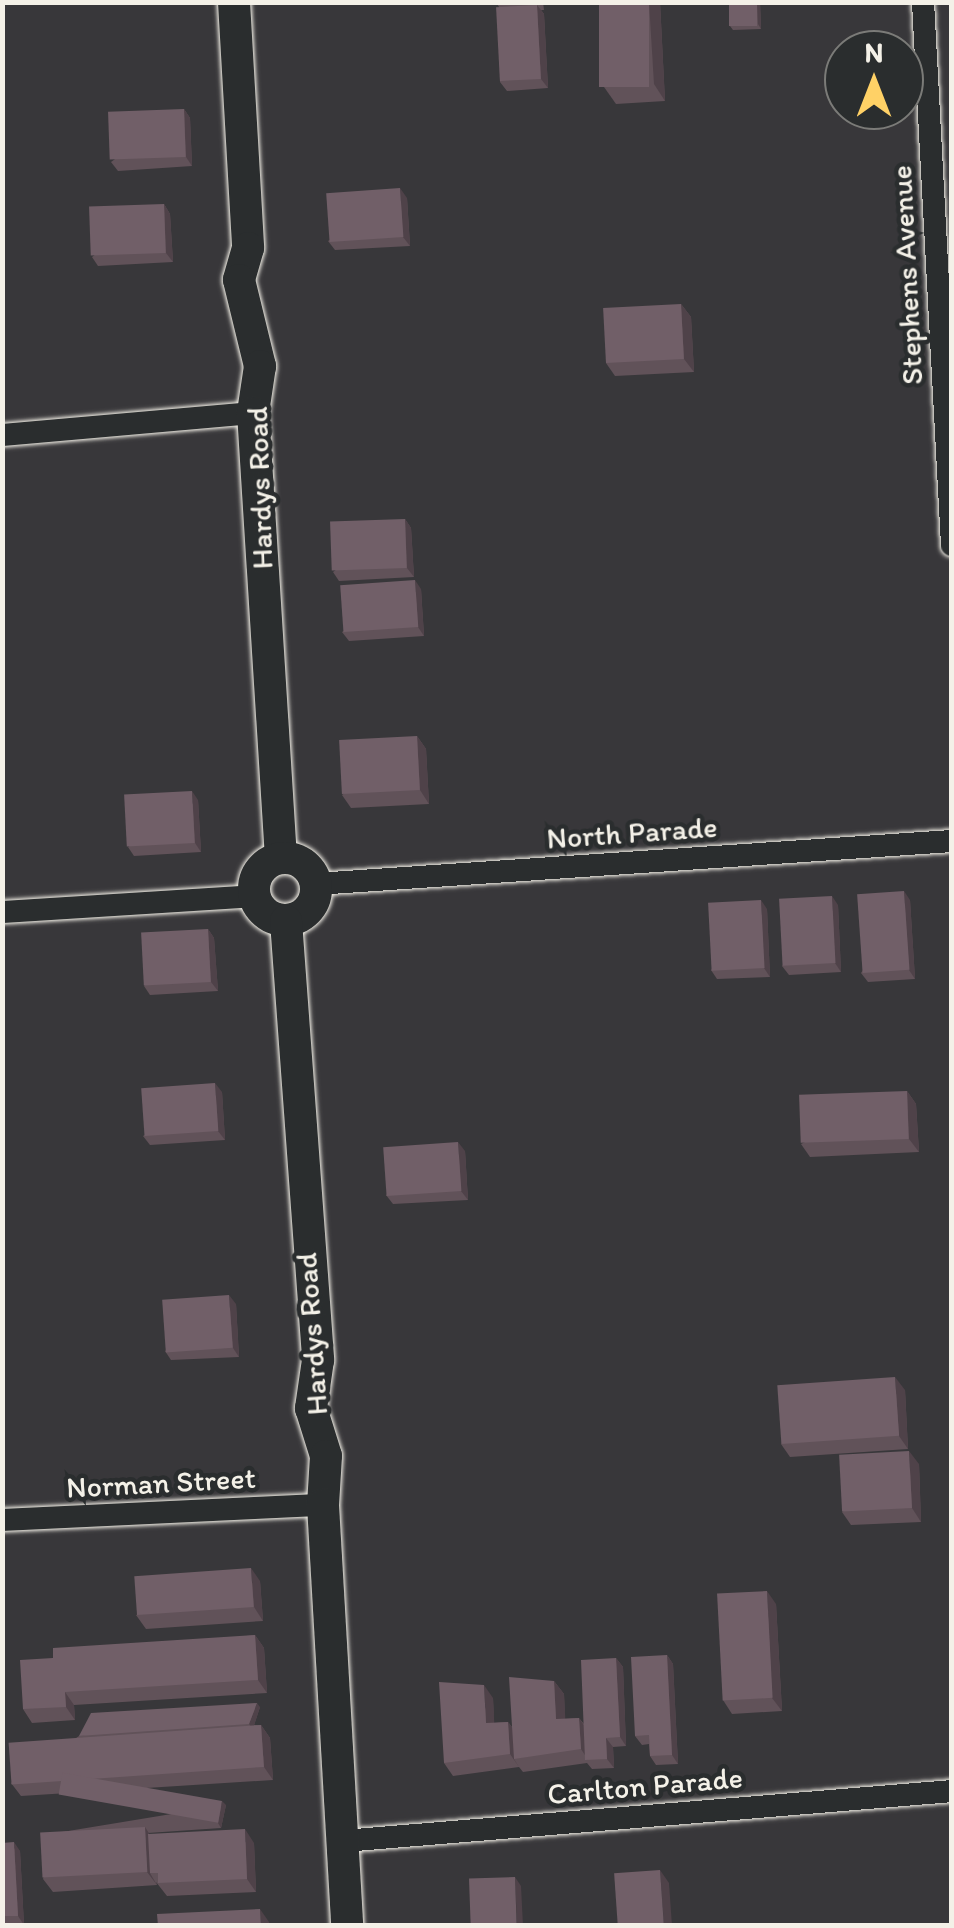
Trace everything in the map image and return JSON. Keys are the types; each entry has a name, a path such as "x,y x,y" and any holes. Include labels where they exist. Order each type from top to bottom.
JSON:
{"street":[{"name":"Hardys Road","path":"234,2 248,248 239,280 260,366 253,412 281,858"},
{"name":"Stephens Avenue","path":"924,2 952,545"},
{"path":"2,435 253,412"},
{"name":"North Parade","path":"316,884 952,842"},
{"path":"281,858 310,869 316,884 303,916 286,921 260,909 254,896 254,878 281,858"},
{"path":"2,912 254,896"},
{"name":"Hardys Road","path":"286,921 318,1360 311,1408 326,1456 323,1505 347,1926"},
{"name":"Norman Street","path":"2,1520 323,1505"},
{"name":"Carlton Parade","path":"343,1841 952,1790"}],"building":[{"path":"599,2 649,2 649,87 599,87"},
{"path":"729,2 757,2 757,26 729,26"},
{"path":"537,5 541,79 500,81 496,7"},
{"path":"184,109 186,157 110,160 108,112"},
{"path":"400,188 403,237 330,242 326,193"},
{"path":"164,204 166,253 91,256 89,207"},
{"path":"681,304 684,359 606,363 603,308"},
{"path":"405,519 407,568 332,571 330,522"},
{"path":"415,580 418,627 343,632 340,585"},
{"path":"417,736 420,790 342,794 339,740"},
{"path":"192,791 195,843 127,846 124,795"},
{"path":"904,891 910,970 863,973 857,894"},
{"path":"832,896 836,963 783,966 779,899"},
{"path":"761,900 765,968 712,971 708,903"},
{"path":"208,929 211,982 144,985 141,933"},
{"path":"215,1083 218,1131 145,1136 141,1088"},
{"path":"907,1091 909,1139 801,1143 799,1095"},
{"path":"458,1142 461,1191 387,1196 383,1147"},
{"path":"229,1295 233,1348 166,1353 162,1300"},
{"path":"895,1377 899,1436 781,1444 777,1385"},
{"path":"909,1451 912,1508 842,1512 839,1455"},
{"path":"251,1568 254,1607 137,1615 134,1576"},
{"path":"767,1591 773,1698 723,1700 717,1594"},
{"path":"255,1635 258,1680 65,1692 66,1707 23,1709 20,1660 53,1658 53,1648"},
{"path":"667,1655 672,1755 650,1756 649,1735 635,1736 631,1657"},
{"path":"616,1658 620,1737 606,1738 607,1759 585,1760 581,1660"},
{"path":"509,1677 554,1681 556,1719 579,1718 581,1749 514,1759"},
{"path":"439,1682 484,1685 486,1723 508,1722 510,1754 444,1763"},
{"path":"257,1703 249,1724 79,1736 91,1713"},
{"path":"261,1725 264,1767 12,1785 9,1743"},
{"path":"62,1773 222,1801 218,1823 59,1795"},
{"path":"145,1827 147,1872 42,1877 40,1832"},
{"path":"245,1829 247,1879 158,1883 158,1873 150,1873 148,1834"},
{"path":"14,1842 18,1916 2,1916 2,1843"},
{"path":"660,1870 664,1926 618,1926 614,1873"},
{"path":"515,1877 517,1926 471,1926 469,1879"},
{"path":"260,1909 261,1926 158,1926 157,1914"}]}
